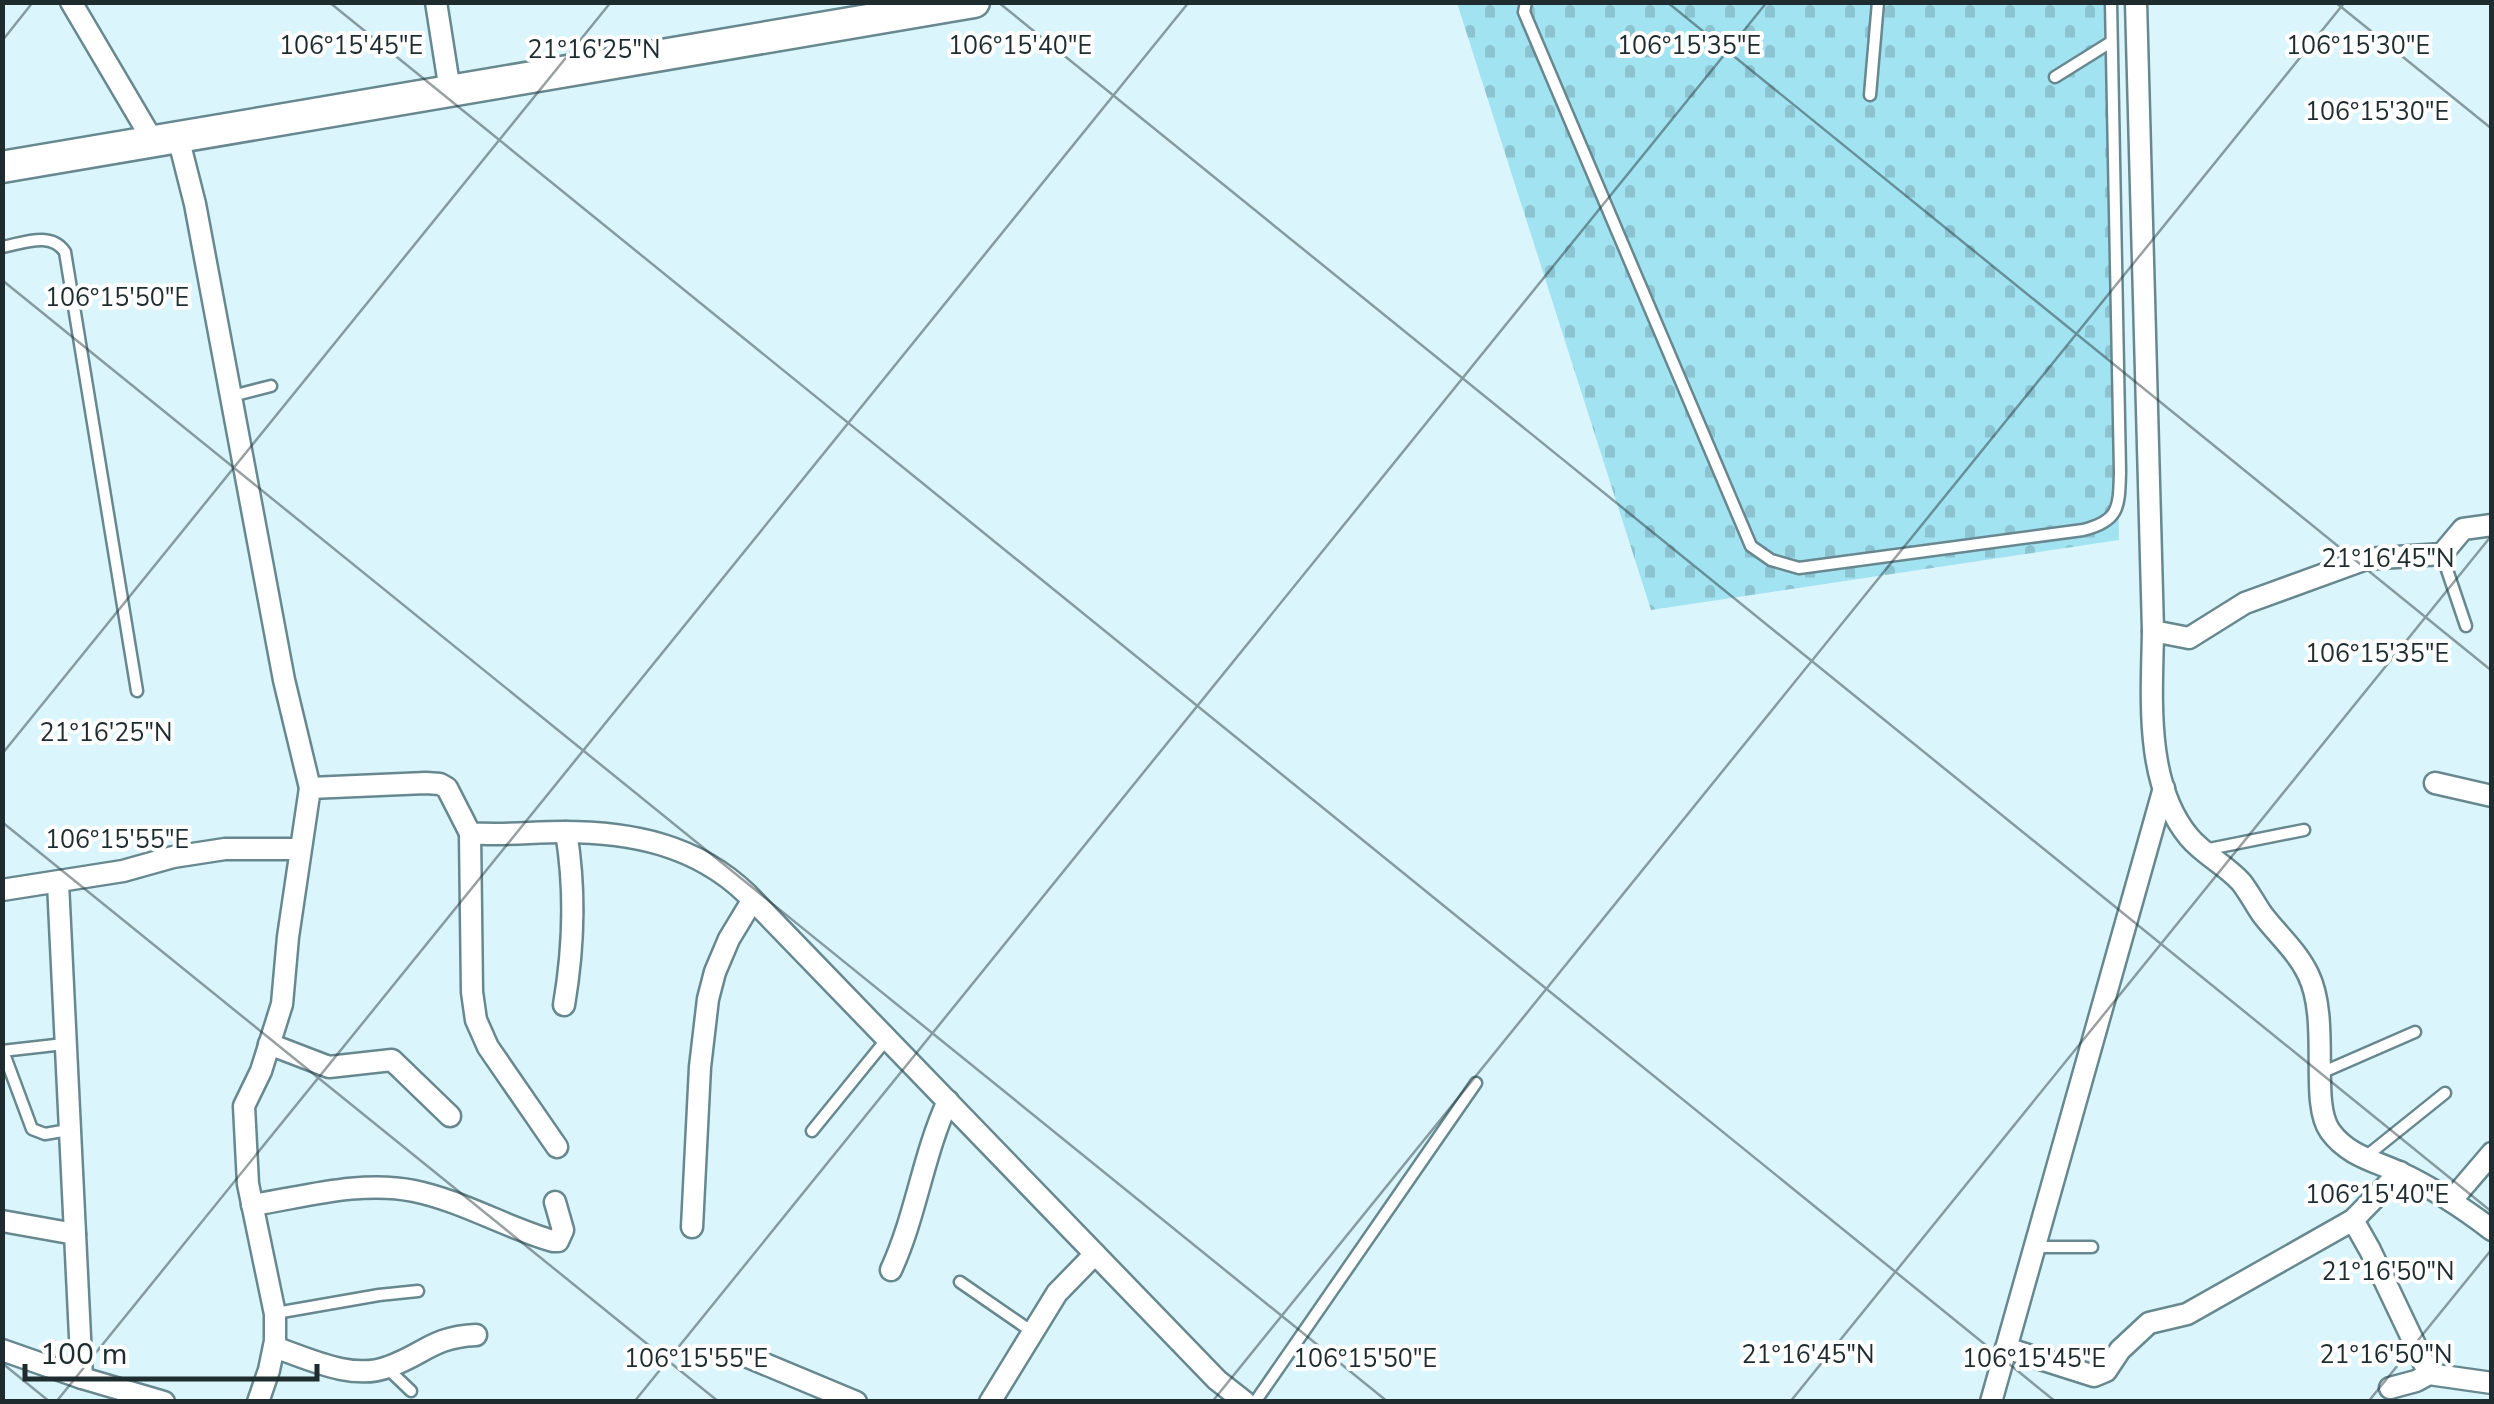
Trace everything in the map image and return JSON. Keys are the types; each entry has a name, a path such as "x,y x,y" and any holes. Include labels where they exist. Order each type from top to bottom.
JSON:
{"main road":[{"path":"2,167 910,8 974,2"}],"street":[{"path":"70,2 166,139 195,204 284,680 310,788 282,1004 244,1106 246,1169 275,1314 274,1346 258,1402"},
{"path":"436,2 450,91"},
{"path":"2136,2 2154,734 2164,788 2181,826 2243,884 2309,976 2322,1028 2325,1120 2342,1144 2451,1201 2492,1230"},
{"path":"2153,631 2190,638 2246,604 2375,556 2442,554 2463,529 2492,525"},
{"path":"2435,783 2492,796"},
{"path":"310,788 440,784 450,794 470,832 472,992 476,1020 488,1047 557,1146"},
{"path":"1991,1402 2164,788"},
{"path":"470,832 566,832 652,839 702,859 734,882 1217,1380 1245,1402"},
{"path":"564,1005 574,936 574,892 566,832"},
{"path":"2,890 58,883 224,848 300,850"},
{"path":"58,883 82,1378"},
{"path":"692,1227 700,1067 708,999 722,955 752,901"},
{"path":"269,1044 329,1067 392,1060 450,1116"},
{"path":"891,1270 937,1125 948,1102"},
{"path":"2451,1201 2492,1153"},
{"path":"2006,1348 2094,1376 2101,1374 2149,1323 2187,1314 2353,1220 2400,1172"},
{"path":"252,1205 338,1191 391,1188 449,1200 552,1241 558,1240 563,1230 554,1202"},
{"path":"2353,1220 2428,1374"},
{"path":"2,1222 76,1234"},
{"path":"990,1402 1057,1293 1095,1254"},
{"path":"274,1346 352,1371 387,1368 442,1340 476,1336"},
{"path":"2,1350 164,1402"},
{"path":"748,1357 856,1402"},
{"path":"2390,1388 2416,1382 2428,1374 2492,1382"}],"lane":[{"path":"1526,2 1524,12 1752,546 1771,560 1799,568 2083,530 2112,518 2119,498 2120,472 2111,2"},
{"path":"1870,94 1878,2"},
{"path":"2055,77 2112,42"},
{"path":"2,247 49,238 59,242 66,252 136,691"},
{"path":"231,396 271,386"},
{"path":"2442,554 2466,626"},
{"path":"2204,850 2304,830"},
{"path":"2322,1073 2415,1032"},
{"path":"812,1132 886,1040"},
{"path":"64,1044 3,1051 32,1129 45,1134 68,1130"},
{"path":"1255,1402 1476,1083"},
{"path":"2363,1158 2446,1093"},
{"path":"2032,1248 2092,1247"},
{"path":"960,1282 1031,1331"},
{"path":"275,1314 379,1294 418,1292"},
{"path":"387,1368 411,1391"}],"green space":[{"path":"1457,3 2113,3 2119,540 1651,610"}]}
